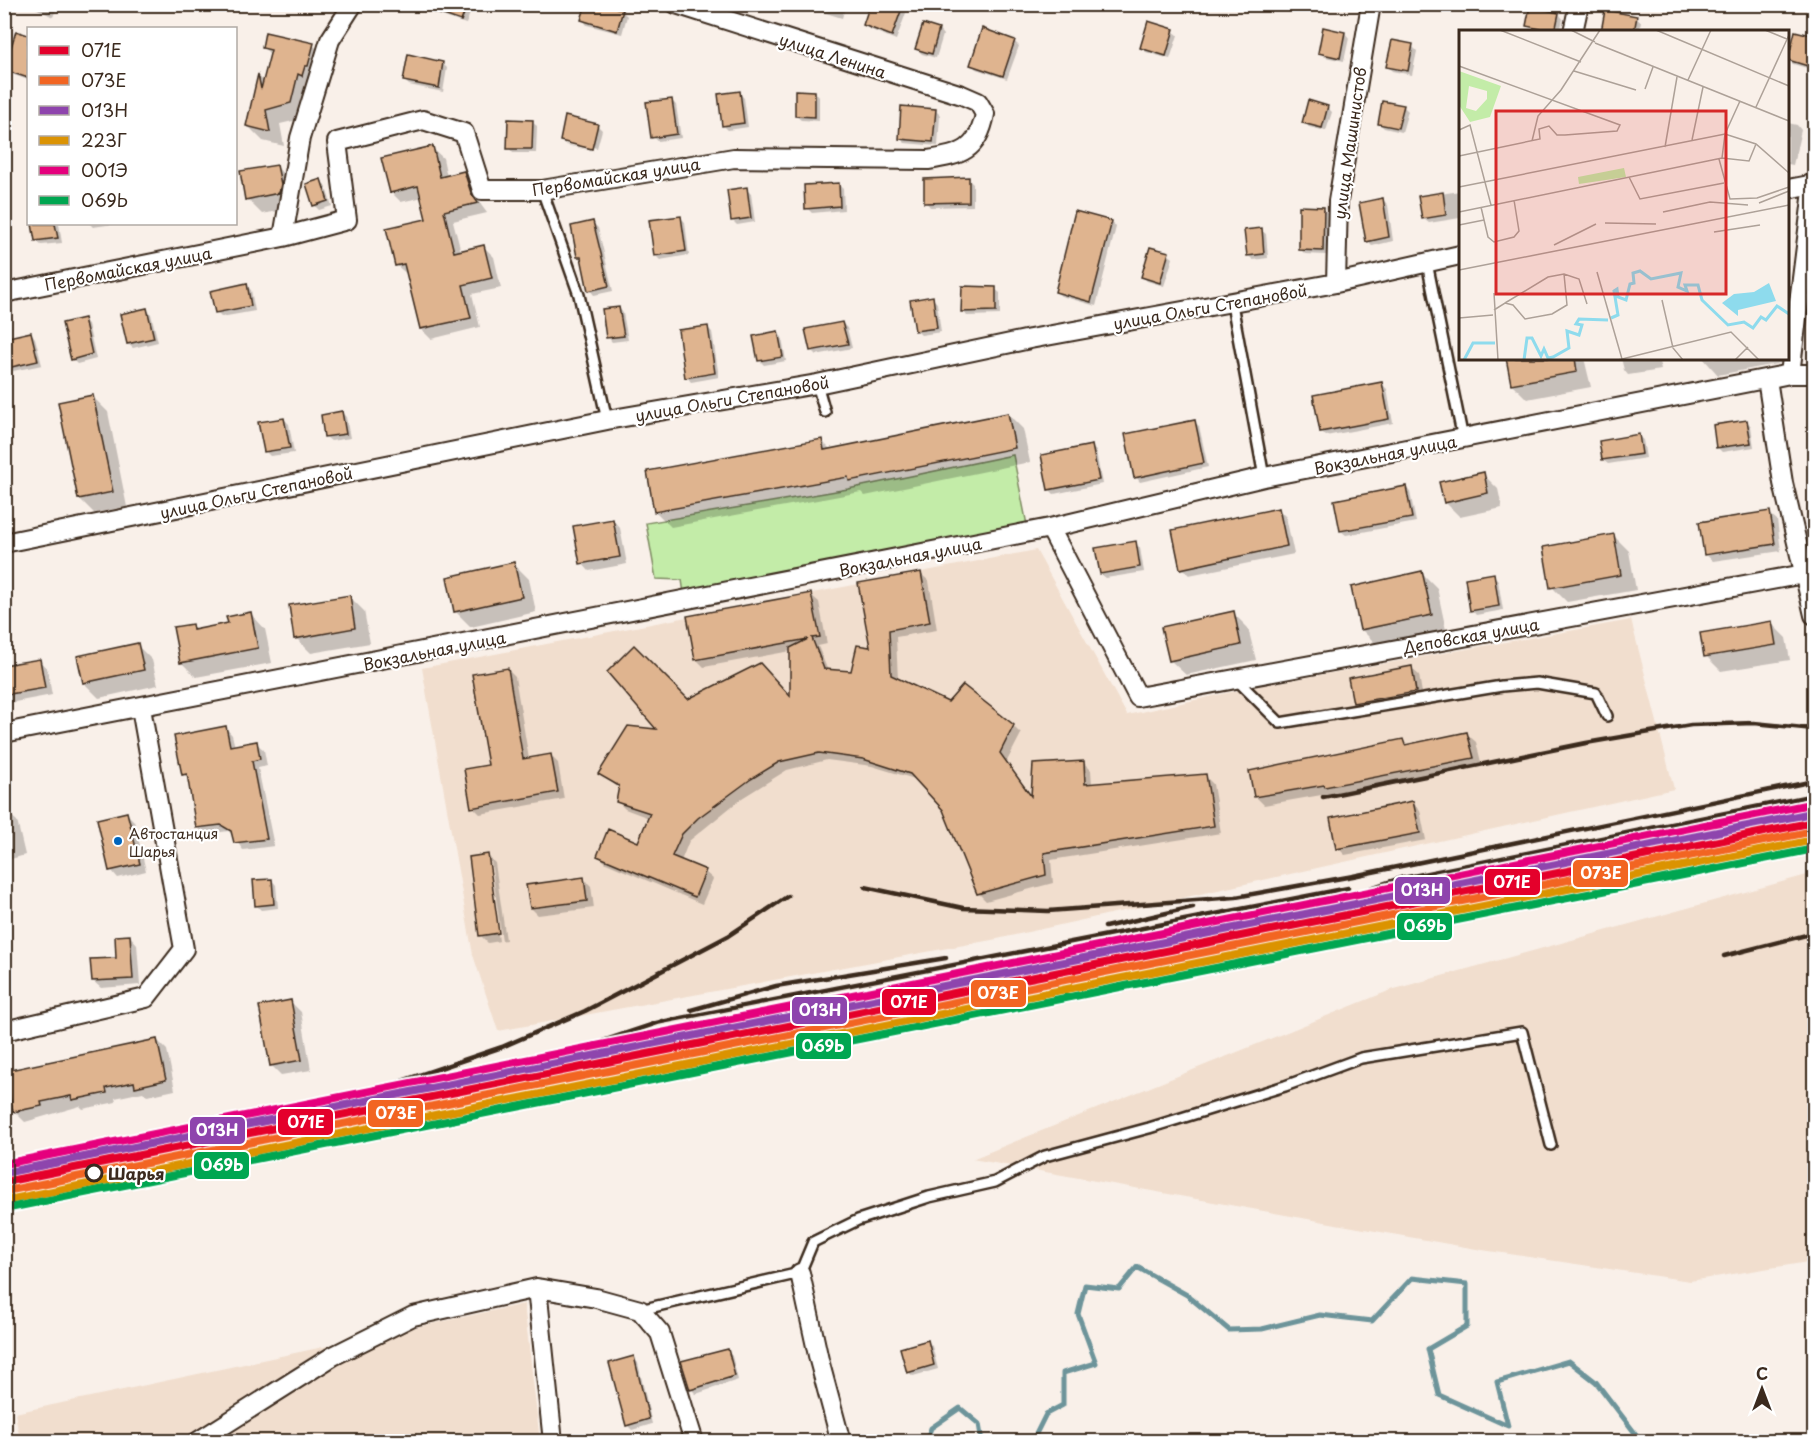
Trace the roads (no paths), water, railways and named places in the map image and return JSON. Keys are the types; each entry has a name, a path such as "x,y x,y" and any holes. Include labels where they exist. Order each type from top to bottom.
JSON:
{"street":[{"path":"283,237 300,138 330,40 353,4"},
{"name":"улица Ленина","path":"676,4 962,95 978,102 985,114"},
{"name":"улица Машинистов","path":"1336,283 1338,201 1371,4"},
{"path":"1574,30 1579,4"},
{"name":"Первомайская улица","path":"4,293 283,237 347,220 337,142 423,120 464,133 482,190 542,190 734,158 928,160 954,156 971,147 982,129 985,114"},
{"path":"1789,189 1814,184 1790,374"},
{"name":"улица Ольги Степановой","path":"4,543 606,420 817,384 1030,339 1232,304 1459,255"},
{"name":"Вокзальная улица","path":"4,734 1050,528 1264,477 1790,374 1815,374"},
{"path":"1767,379 1783,483 1815,615"},
{"name":"Деповская улица","path":"1050,528 1138,697 1804,574"},
{"path":"4,1031 146,998 184,949 141,708"},
{"path":"800,1273 819,1360 841,1442"},
{"path":"537,1288 553,1442"},
{"path":"197,1442 333,1356 413,1316 537,1288 596,1298 640,1310 660,1333 694,1442"}],"lane":[{"path":"542,190 579,295 606,420"},
{"path":"1427,263 1463,439"},
{"path":"1232,304 1264,477"},
{"path":"817,384 825,412"},
{"path":"1236,679 1280,723 1502,686 1537,683 1596,693 1607,716"},
{"path":"640,1310 800,1273 813,1242 858,1220 929,1197 995,1182 1045,1156 1149,1128 1285,1086 1360,1058 1522,1032 1551,1145"}],"waterway":[{"path":"1032,1442 1046,1414 1063,1405 1063,1373 1096,1363 1078,1314 1085,1285 1119,1289 1137,1267 1187,1295 1229,1330 1262,1329 1320,1315 1372,1321 1412,1278 1467,1284 1467,1326 1428,1349 1439,1395 1508,1426 1497,1382 1569,1361 1596,1382 1638,1437 1637,1442"},
{"path":"926,1442 931,1428 960,1408 979,1424 982,1442"}],"railway":[{"path":"1323,797 1586,743 1691,725 1754,723 1814,729"},
{"path":"865,887 963,908 1048,911 1236,897 1353,876 1814,781"},
{"path":"1398,879 1814,795"},
{"path":"4,1168 1298,912 1404,877"},
{"path":"656,1023 1348,888"},
{"path":"396,1083 502,1047 585,1011 728,936 788,896"},
{"path":"1105,927 1193,907"},
{"path":"1724,956 1814,933"},
{"path":"1128,953 1213,942"},
{"path":"691,1010 776,986 946,958"},
{"path":"603,1041 663,1021"}],"place":[{"name":"Автостанция Шарья","path":"118,841"},
{"name":"Шарья","path":"94,1173"}]}
